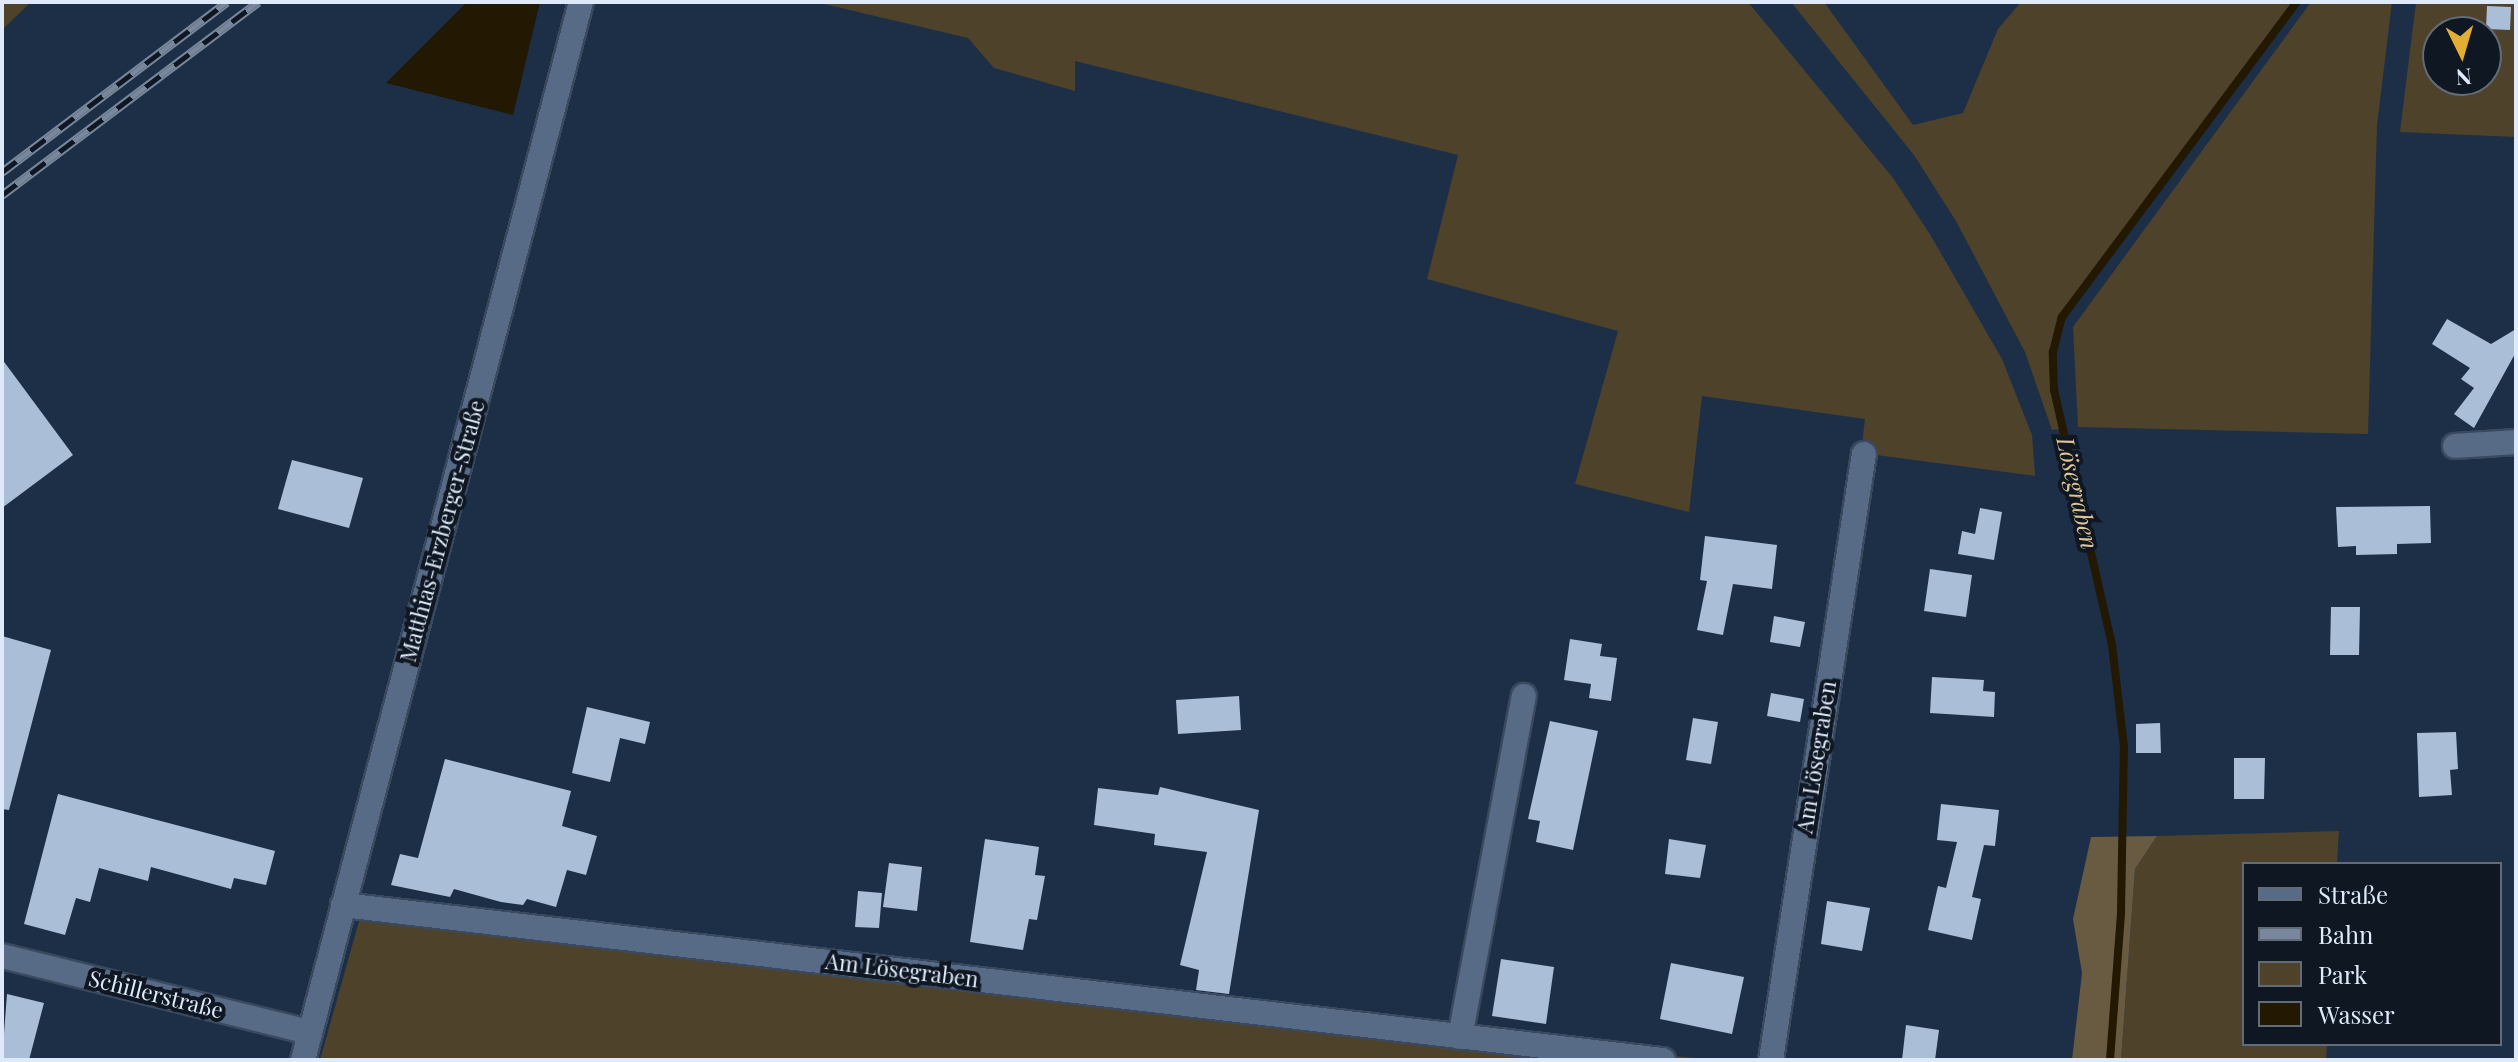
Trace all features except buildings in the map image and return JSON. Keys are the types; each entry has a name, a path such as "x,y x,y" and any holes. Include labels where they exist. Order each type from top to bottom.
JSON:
{"street":[{"name":"Matthias-Erzberger-Straße","path":"303,1060 581,2"},
{"path":"2455,446 2516,442"},
{"name":"Am Lösegraben","path":"1771,1060 1841,524 1864,454"},
{"path":"1460,1037 1524,696"},
{"name":"Am Lösegraben","path":"343,905 1663,1060"},
{"name":"Schillerstraße","path":"2,956 310,1032"}],"green space":[{"path":"2,2 31,2 2,30"},
{"path":"816,2 1748,2 1893,178 1931,236 2002,359 2032,435 2035,476 1861,453 1865,419 1702,396 1689,512 1575,484 1618,331 1427,279 1458,155 1075,61 1075,91 994,68 968,38"},
{"path":"1791,2 1824,2 1913,125 1963,113 1998,29 2021,2 2299,2 2059,317 2052,392 2060,429 2052,430 2025,352 1956,221 1914,155"},
{"path":"2311,2 2392,2 2377,125 2368,434 2078,427 2073,327"},
{"path":"2416,2 2516,2 2516,137 2400,132"},
{"path":"2339,831 2337,862 2242,862 2242,1046 2327,1046 2326,1060 2121,1060 2135,869 2157,836"},
{"path":"363,907 1446,1033 1714,1060 320,1060"}],"shaded area":[{"path":"2157,836 2135,869 2121,1060 2072,1060 2082,973 2073,919 2091,837"}],"water":[{"path":"467,2 540,2 513,115 386,83"}],"waterway":[{"name":"Lösegraben","path":"2110,1060 2121,912 2124,747 2112,645 2054,390 2053,352 2062,317 2297,2"}],"railway":[{"path":"2,172 227,2"},
{"path":"2,195 258,2"}]}
